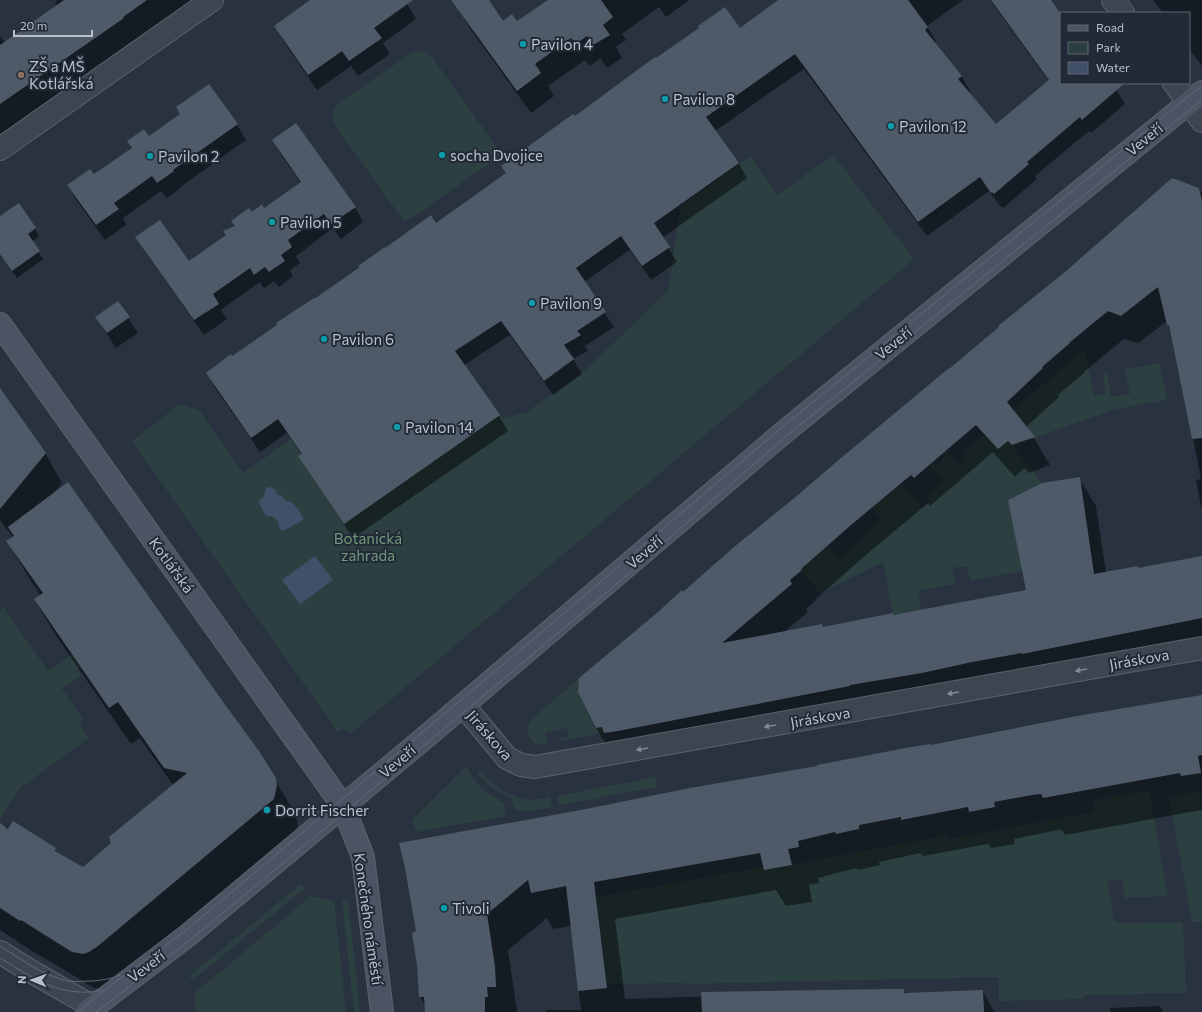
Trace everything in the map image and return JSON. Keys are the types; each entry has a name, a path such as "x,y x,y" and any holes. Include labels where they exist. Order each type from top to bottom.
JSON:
{"main road":[{"name":"Veveří","path":"95,1010 187,936 343,806 783,433 1195,97"},
{"name":"Kotlářská","path":"0,324 343,806"},
{"name":"Konečného náměstí","path":"343,806 363,857 382,1012"}],"street":[{"path":"0,148 212,0"},
{"path":"1113,0 1122,12"},
{"path":"1176,84 1195,97 1202,121"},
{"name":"Jiráskova","path":"463,705 507,758 521,765 535,767 1202,648"},
{"path":"0,952 95,1010"}],"green space":[{"path":"416,51 425,52 432,57 500,152 497,158 410,219 404,220 334,124 333,114 336,105"},
{"name":"Botanická zahrada","path":"833,155 914,259 350,734 344,728 338,732 132,441 180,404 199,410 243,473 443,333 503,419 527,412 589,367 668,291 681,206 750,156 778,195"},
{"path":"1084,349 1094,396 1106,393 1103,373 1107,373 1111,397 1130,394 1125,369 1160,363 1167,400 1110,410 1034,438 1013,410"},
{"path":"985,434 998,449 1008,441 1042,483 1008,500 1023,571 970,580 967,566 952,568 956,584 918,591 921,610 893,615 883,562 820,594 801,569 828,545 839,558 863,540 862,538 881,520 872,508 901,484 923,508 931,501 927,496 943,482 929,465 933,462 936,465 946,456 944,453 946,450 959,465 964,461 962,459 966,456 963,453"},
{"path":"4,608 48,671 85,645 81,667 77,670 81,675 62,689 83,719 79,723 89,738 20,788 0,819 0,611"},
{"path":"579,678 581,684 576,688 595,728 602,727 604,733 559,741 558,739 569,737 567,728 545,732 547,741 550,742 540,744 533,742 528,733 529,722"},
{"path":"466,767 482,788 504,803 506,816 416,832 412,820"},
{"path":"481,771 496,786 515,796 531,800 550,797 552,807 529,811 515,809 512,799 493,788 477,773"},
{"path":"655,777 657,787 559,805 557,796"},
{"path":"1149,790 1168,896 1125,898 1122,879 1107,881 1115,923 1183,922 1186,993 1084,995 1083,999 999,1001 999,977 685,984 607,984 596,897 763,867 764,870 948,835 949,839 1094,812 1093,800"},
{"path":"1200,791 1202,793 1202,922 1192,922 1169,797"},
{"path":"301,884 305,888 193,980 189,976"},
{"path":"311,896 334,901 346,1012 195,1012 195,993"},
{"path":"348,899 360,1012 354,1012 342,900"}],"water":[{"path":"268,487 274,489 285,501 292,502 298,509 303,520 282,531 277,520 272,516 266,516 259,501 264,496 265,490"},
{"path":"315,556 333,580 300,604 282,580"}],"building":[{"name":"ZŠ a MŠ Kotlářská","path":"64,0 147,0 123,17 124,18 0,104 0,45"},
{"path":"310,0 413,0 374,28 382,38 349,61 342,51 308,75 274,26"},
{"name":"Pavilon 4","path":"451,0 489,0 503,21 512,14 517,21 548,0 601,0 613,17 603,25 610,35 593,45 587,36 576,44 571,38 535,64 541,73 517,91"},
{"path":"778,0 908,0 928,27 925,30 962,76 958,79 996,124 1049,80 991,0 1051,0 1060,13 1060,84 1124,84 1082,120 1080,117 1027,162 1029,164 994,194 992,192 991,193 980,177 918,222 795,54 706,117 739,163 654,223 670,247 642,266 621,236 576,268 606,312 577,331 581,335 564,345 574,359 544,381 501,321 455,351 500,415 344,524 298,456 302,454 278,419 251,438 206,373 231,354 232,356 277,325 276,323 360,267 358,266 431,215 436,223 506,173 501,166 573,114 575,116 655,57 656,58 699,28 698,26 725,7 740,28"},
{"name":"Pavilon 2","path":"209,84 238,124 157,183 152,176 114,203 119,209 96,225 67,185 90,169 94,174 132,148 127,141 144,129 149,136 180,114 176,107"},
{"name":"Pavilon 5","path":"296,123 356,207 331,224 324,214 288,240 292,247 281,255 285,261 269,272 265,267 254,275 250,268 213,294 219,304 194,320 135,237 160,220 189,261 226,235 223,231 235,226 231,221 249,208 252,212 262,204 264,208 301,182 272,140"},
{"path":"1172,178 1199,188 1202,201 1202,438 1192,439 1169,325 1167,325 1158,287 1121,316 1108,311 1042,367 1043,368 1007,402 1035,437 1012,445 1008,441 998,449 976,425 914,478 911,475 851,525 790,580 792,584 722,643 822,624 823,627 893,613 893,615 1026,590 1008,500 1042,483 1080,477 1094,574 1138,566 1138,568 1202,556 1202,618 618,731 604,733 602,727 596,728 578,692 579,678 682,590 683,592 734,547 999,327 998,326 1065,272"},
{"path":"19,203 36,228 28,234 40,251 12,271 0,254 0,216"},
{"path":"118,301 130,317 107,333 95,317"},
{"path":"0,388 46,453 0,509"},
{"path":"68,482 259,751 276,778 277,785 274,799 98,946 83,954 72,952 0,908 0,823 8,829 13,821 56,848 55,851 83,867 111,843 109,837 187,773 164,768 118,702 109,708 34,599 43,593 6,541 14,536 8,527"},
{"path":"1202,695 1202,755 1198,756 1201,773 1181,776 1180,773 1043,798 1041,794 1032,795 994,802 995,807 969,812 968,807 901,820 901,817 859,825 859,829 836,834 835,832 798,841 799,847 788,849 792,865 764,870 760,853 594,882 607,988 578,991 566,886 531,893 528,880 487,914 495,966 496,987 487,987 488,997 485,997 485,1012 425,1012 424,997 419,997 417,965 412,933 416,931 399,843 581,810 690,788 817,766 911,747 931,745 1077,716"},
{"path":"904,989 904,993 983,990 984,1012 702,1012 701,992"}],"tram line":[{"path":"78,1012 106,989 185,931 536,637 781,428 1202,86"},
{"path":"96,1012 190,940 346,811 620,581 785,437 1202,100"},
{"path":"0,946 51,976 68,981 96,981 120,975"},
{"path":"0,958 37,980 62,989 75,992 105,990"}],"place":[{"name":"Pavilon 4","path":"523,44"},
{"name":"ZŠ a MŠ Kotlářská","path":"21,75"},
{"name":"Pavilon 8","path":"665,99"},
{"name":"Pavilon 12","path":"891,126"},
{"name":"socha Dvojice","path":"442,155"},
{"name":"Pavilon 2","path":"150,156"},
{"name":"Pavilon 5","path":"272,222"},
{"name":"Pavilon 9","path":"532,303"},
{"name":"Pavilon 6","path":"324,339"},
{"name":"Pavilon 14","path":"397,427"},
{"name":"Dorrit Fischer","path":"267,810"},
{"name":"Tivoli","path":"444,908"}]}
